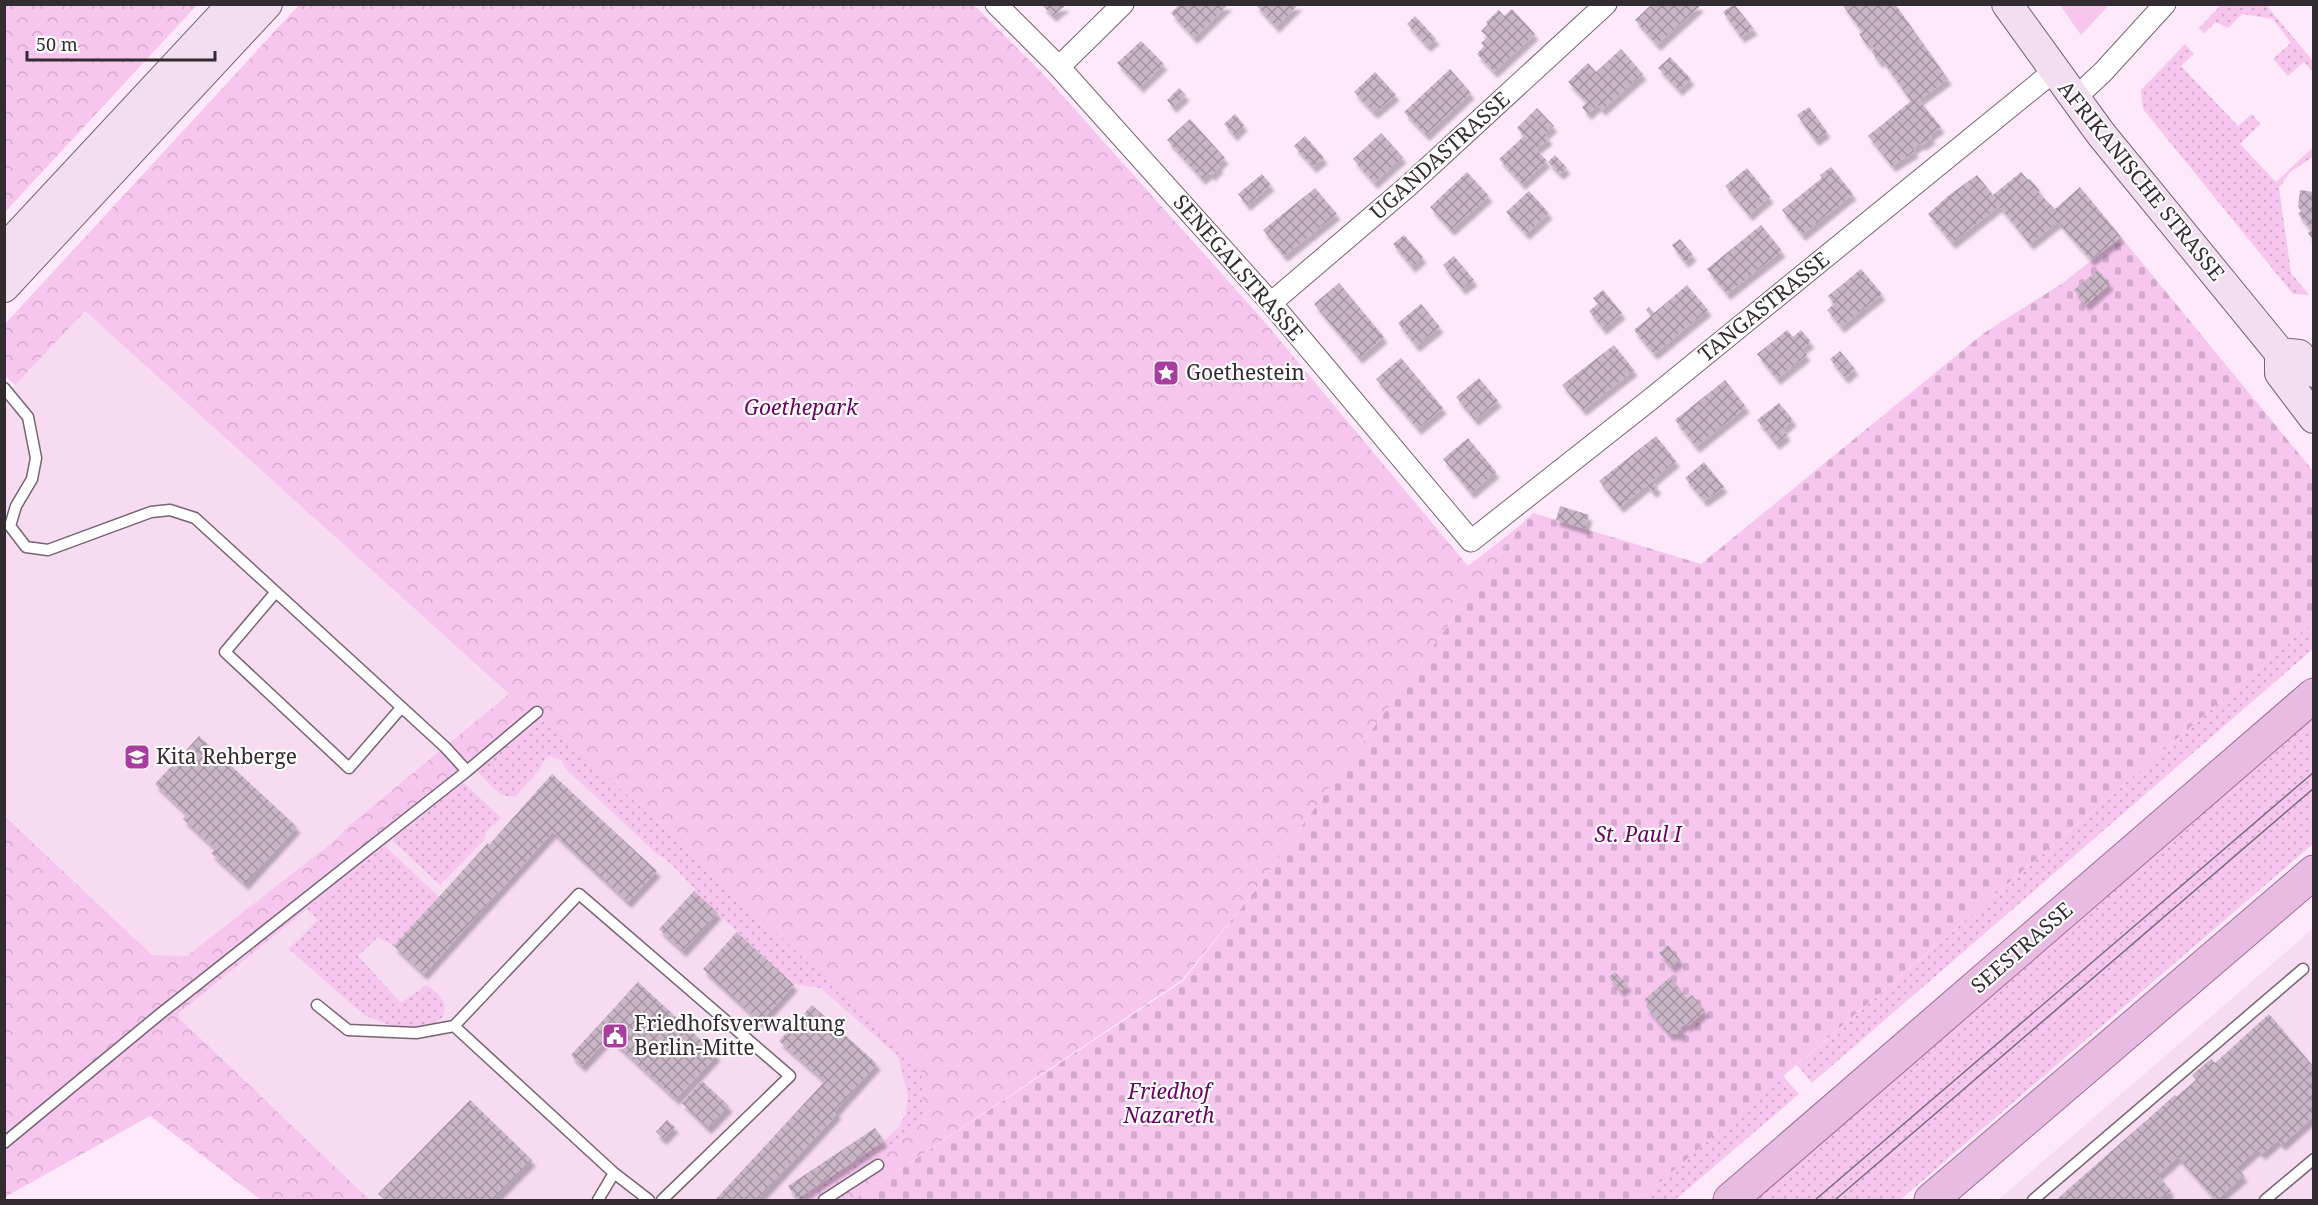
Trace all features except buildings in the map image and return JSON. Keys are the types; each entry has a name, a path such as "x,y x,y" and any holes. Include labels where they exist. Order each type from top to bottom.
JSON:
{"main road":[{"name":"SEESTRASSE","path":"1730,1200 2313,695"},
{"path":"1931,1200 2313,872"}],"street":[{"path":"4,287 44,226 233,4"},
{"path":"4,250 44,226 267,4"},
{"name":"SENEGALSTRASSE","path":"996,4 1059,67 1271,303 1471,541"},
{"path":"1059,67 1123,4"},
{"name":"UGANDASTRASSE","path":"1271,303 1407,187 1606,4"},
{"name":"AFRIKANISCHE STRASSE","path":"2007,4 2074,99 2280,353 2280,373 2313,418"},
{"path":"2074,99 2103,72 2165,4"},
{"name":"TANGASTRASSE","path":"1471,541 1651,399 2054,71"},
{"name":"AFRIKANISCHE STRASSE","path":"2280,353 2299,356 2313,372"}],"lane":[{"path":"4,388 28,417 36,458 32,479 16,506 10,526 26,547 48,550 151,512 170,510 195,518 445,747 466,771"},
{"path":"275,593 225,652 349,768 401,708"},
{"path":"4,1143 160,1014 537,712"},
{"path":"317,1005 348,1030 416,1033 454,1026 579,894 790,1076 662,1200"},
{"path":"2032,1200 2303,969"},
{"path":"454,1026 614,1173 649,1200"},
{"path":"2265,1200 2313,1159"},
{"path":"824,1200 878,1165"},
{"path":"598,1200 614,1173"}],"shaded area":[{"path":"85,311 509,694 345,829 334,841 187,956 152,955 5,815 4,396"},
{"path":"543,717 921,1067 924,1123 808,1200 370,1200 179,1018 178,1014"},
{"path":"2313,928 2313,1200 1998,1200 2286,952"}],"green space":[{"path":"4,5 197,5 5,212"},
{"name":"Goethepark","path":"299,5 974,5 1045,76 1263,320 1468,566 1522,524 1250,897 1182,980 854,1200 808,1200 924,1123 921,1067 543,717 178,1014 179,1018 370,1200 261,1200 150,1116 5,1197 4,815 152,955 187,956 334,841 345,829 509,694 85,311 15,385 5,376 5,324"},
{"path":"2060,5 2109,5 2081,35"},
{"path":"2221,5 2266,5 2313,61 2313,72 2304,62 2288,76 2273,59 2291,43 2273,19 2242,14 2228,28 2216,22 2204,33 2199,28"},
{"path":"2185,44 2194,54 2181,66 2238,126 2252,114 2260,124 2240,144 2276,182 2313,147 2313,157 2290,172 2279,188 2291,273 2309,295 2293,294 2143,109 2141,90"},
{"name":"St. Paul I","path":"2121,237 2313,471 2313,622 1639,1200 854,1200 1183,981 1250,897 1522,524 1533,513 1701,564 1984,333 2063,283"},
{"path":"2313,622 2313,649 1812,1083 1797,1065"},
{"path":"558,705 948,992 924,1123 808,1200 795,1200 884,1141 899,1127 906,1113 908,1095 898,1056 821,988 793,984 694,891 695,889 673,865 657,854 566,769 561,760 550,756 545,759 537,773 516,796 499,792 477,771"},
{"path":"2313,717 2313,844 1900,1200 1753,1200"},
{"path":"463,782 501,818 486,832 484,840 440,885 393,839"},
{"path":"385,846 439,897 394,946 378,937 358,956 401,1003 427,985 439,995 445,1005 443,1017 426,1029 392,1026 364,1015 289,949 318,920 307,909"},
{"path":"1783,1076 1799,1094 1675,1200 1639,1200"}],"tram line":[{"path":"1815,1200 2314,772"},
{"path":"1835,1200 2314,788"}],"place":[{"name":"Goethestein","path":"1166,373"},
{"name":"Kita Rehberge","path":"137,757"},
{"name":"Friedhofsverwaltung Berlin-Mitte","path":"615,1036"}],"park label":[{"name":"Friedhof Nazareth","path":"1169,1104"}]}
